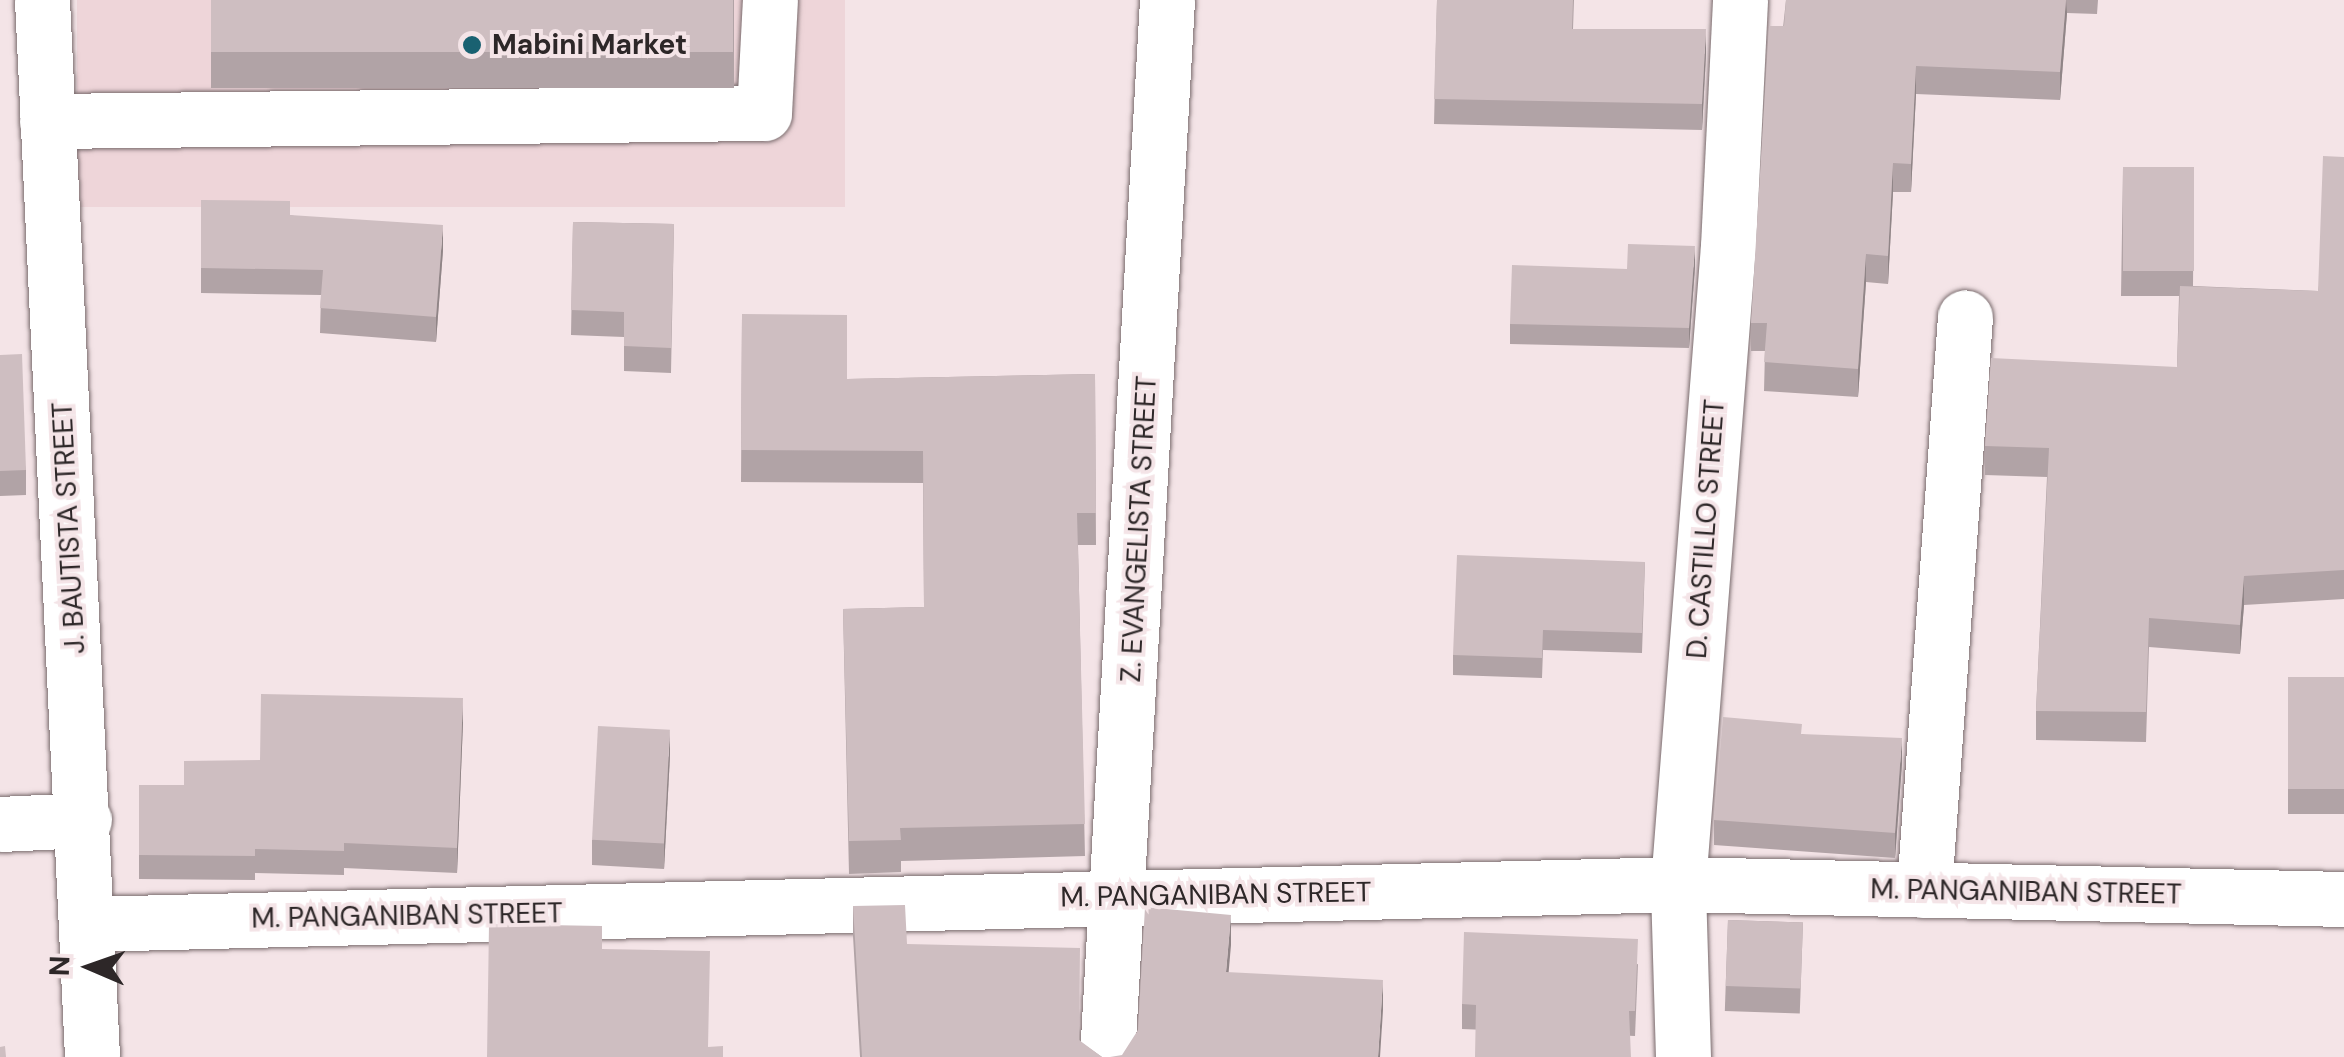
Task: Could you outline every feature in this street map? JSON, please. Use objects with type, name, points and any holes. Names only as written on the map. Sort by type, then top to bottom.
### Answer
[{"type":"street","name":"J. BAUTISTA STREET","points":[[42,0],[89,924],[92,1057]]},
{"type":"street","points":[[48,121],[764,113],[770,0]]},
{"type":"street","name":"Z. EVANGELISTA STREET","points":[[1107,1057],[1167,0]]},
{"type":"street","name":"D. CASTILLO STREET","points":[[1684,1057],[1678,884],[1728,246],[1740,0]]},
{"type":"street","points":[[1924,890],[1964,317]]},
{"type":"street","points":[[0,824],[84,820]]},
{"type":"street","name":"M. PANGANIBAN STREET","points":[[89,924],[1678,884],[2344,900]]},
{"type":"shaded area","name":"Mabini Market","points":[[77,0],[845,0],[845,207],[77,207]]},
{"type":"building","points":[[211,0],[733,0],[733,52],[211,52]]},
{"type":"building","points":[[1437,0],[1573,0],[1572,29],[1706,29],[1702,104],[1434,99]]},
{"type":"building","points":[[1786,0],[2066,0],[2060,72],[1916,66],[1911,164],[1893,163],[1888,256],[1866,254],[1858,369],[1764,362],[1767,323],[1751,323],[1769,26],[1784,26]]},
{"type":"building","points":[[2323,156],[2344,157],[2344,570],[2244,576],[2240,625],[2149,618],[2146,712],[2036,711],[2049,448],[1985,446],[1991,358],[2177,367],[2180,286],[2318,291]]},
{"type":"building","points":[[2123,167],[2194,167],[2194,271],[2123,271]]},
{"type":"building","points":[[201,200],[290,201],[290,215],[443,225],[436,317],[320,308],[323,270],[201,268]]},
{"type":"building","points":[[573,222],[674,224],[671,348],[624,346],[624,312],[571,310]]},
{"type":"building","points":[[1628,244],[1695,246],[1689,328],[1510,324],[1512,265],[1627,269]]},
{"type":"building","points":[[742,314],[847,315],[847,379],[1095,374],[1096,513],[1077,513],[1085,824],[900,828],[901,840],[849,841],[843,609],[924,607],[923,451],[741,450]]},
{"type":"building","points":[[22,354],[26,470],[0,471],[0,355]]},
{"type":"building","points":[[1457,555],[1645,562],[1642,633],[1543,630],[1542,658],[1453,655]]},
{"type":"building","points":[[2288,677],[2344,677],[2344,789],[2288,789]]},
{"type":"building","points":[[261,694],[463,698],[457,848],[344,843],[344,851],[255,849],[255,856],[139,855],[139,785],[184,785],[184,761],[260,760]]},
{"type":"building","points":[[1723,717],[1802,724],[1801,734],[1902,738],[1895,833],[1714,820]]},
{"type":"building","points":[[598,726],[670,730],[664,844],[592,840]]},
{"type":"building","points":[[905,905],[907,944],[1080,948],[1079,1040],[1102,1057],[862,1057],[853,906]]},
{"type":"building","points":[[1145,907],[1231,915],[1226,972],[1383,980],[1378,1057],[1110,1057],[1122,1055],[1138,1030]]},
{"type":"building","points":[[1728,920],[1803,923],[1801,989],[1726,986]]},
{"type":"building","points":[[489,924],[602,926],[602,949],[710,951],[708,1047],[723,1046],[723,1057],[487,1057]]},
{"type":"building","points":[[1464,932],[1638,939],[1635,1011],[1629,1011],[1631,1057],[1475,1057],[1476,1005],[1462,1004]]},
{"type":"place","name":"Mabini Market","points":[[472,45]]}]
